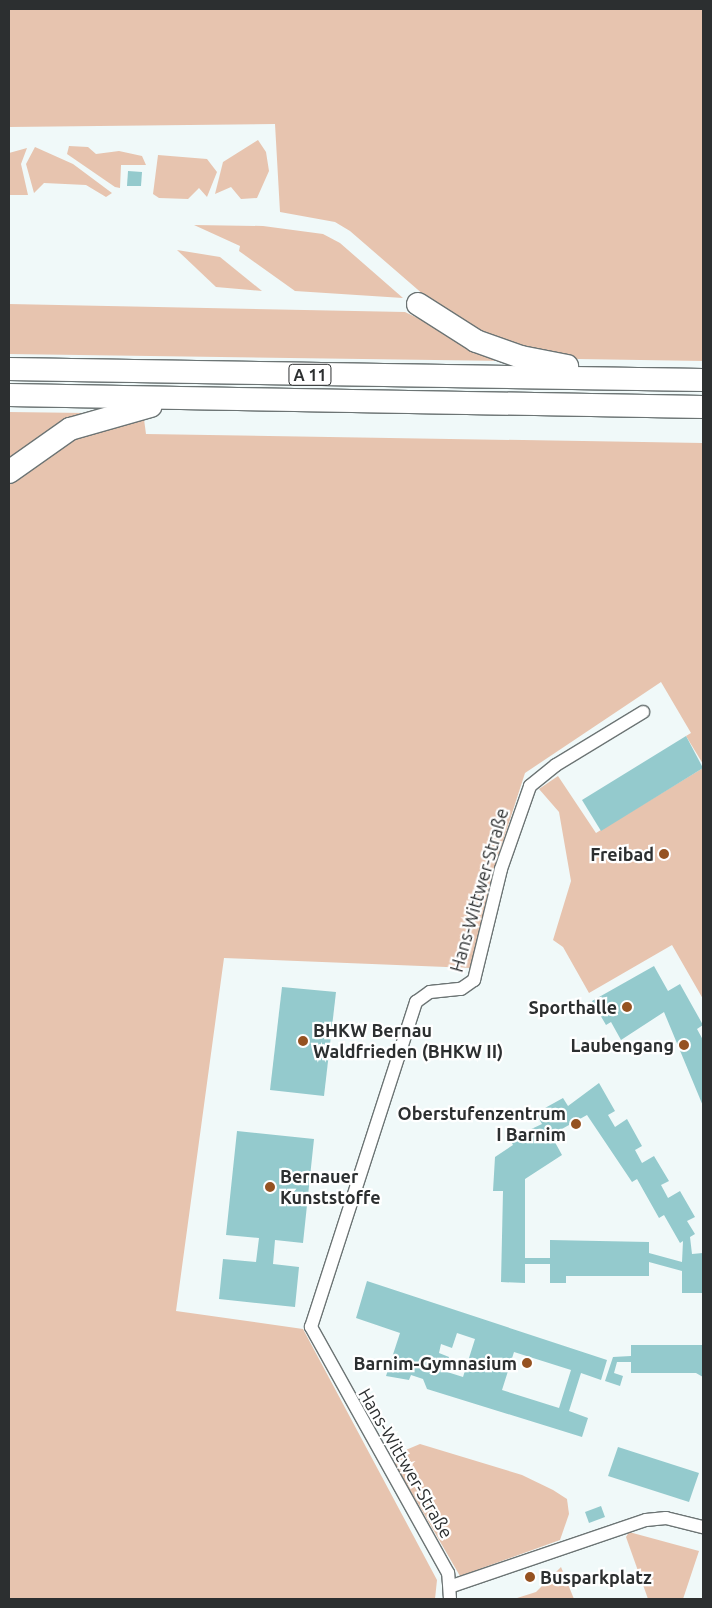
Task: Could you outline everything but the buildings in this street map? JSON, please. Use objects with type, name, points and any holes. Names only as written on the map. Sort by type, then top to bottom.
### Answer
[{"type":"highway","points":[[418,304],[498,350],[543,363],[592,368],[610,378]]},
{"type":"highway","name":"A 11","points":[[9,369],[703,380]]},
{"type":"highway","name":"A 11","points":[[9,395],[703,407]]},
{"type":"highway","points":[[9,472],[70,429],[186,398]]},
{"type":"street","name":"Hans-Wittwer-Straße","points":[[452,1586],[310,1328],[416,1002],[430,992],[461,989],[474,980],[501,869],[530,786],[556,764],[643,712]]},
{"type":"street","points":[[450,1599],[452,1586],[646,1520],[666,1518],[703,1527]]},
{"type":"shaded area","points":[[9,9],[703,9],[703,361],[578,359],[527,353],[488,337],[432,302],[350,231],[335,222],[280,212],[275,124],[9,127]]},
{"type":"shaded area","points":[[258,140],[266,152],[269,171],[257,198],[241,199],[231,187],[215,194],[223,162]]},
{"type":"shaded area","points":[[69,146],[88,147],[96,154],[119,151],[142,156],[146,165],[121,165],[120,188],[115,187],[67,154]]},
{"type":"shaded area","points":[[35,147],[73,164],[112,193],[106,197],[86,185],[44,183],[34,193],[26,164]]},
{"type":"shaded area","points":[[27,148],[21,164],[28,195],[9,195],[9,153]]},
{"type":"shaded area","points":[[158,155],[207,159],[217,172],[207,197],[199,188],[188,199],[159,198],[153,194]]},
{"type":"shaded area","points":[[194,225],[263,226],[323,234],[340,243],[403,298],[295,291],[239,251],[240,246]]},
{"type":"shaded area","points":[[177,250],[220,257],[262,291],[216,287]]},
{"type":"shaded area","points":[[9,304],[405,312],[507,361],[9,354]]},
{"type":"shaded area","points":[[9,412],[87,413],[9,463]]},
{"type":"shaded area","points":[[144,419],[146,434],[703,443],[703,764],[686,736],[691,733],[661,682],[525,773],[497,860],[471,968],[224,958],[176,1311],[303,1329],[437,1580],[435,1599],[9,1599],[9,483],[60,441]]},
{"type":"shaded area","points":[[703,768],[703,999],[672,945],[589,993],[563,947],[553,940],[571,881],[559,812],[539,789],[558,776],[596,833]]},
{"type":"shaded area","points":[[420,1444],[522,1475],[567,1499],[569,1514],[560,1540],[460,1576],[395,1464],[401,1452]]},
{"type":"shaded area","points":[[629,1532],[699,1551],[683,1599],[648,1599],[626,1537]]},
{"type":"shaded area","points":[[561,1567],[574,1599],[514,1599],[536,1592]]},
{"type":"place","name":"Freibad","points":[[664,854]]},
{"type":"place","name":"Sporthalle","points":[[627,1007]]},
{"type":"place","name":"BHKW Bernau Waldfrieden (BHKW II)","points":[[303,1041]]},
{"type":"place","name":"Laubengang","points":[[684,1045]]},
{"type":"place","name":"Oberstufenzentrum I Barnim","points":[[576,1124]]},
{"type":"place","name":"Bernauer Kunststoffe","points":[[270,1187]]},
{"type":"place","name":"Barnim-Gymnasium","points":[[527,1363]]},
{"type":"place","name":"Busparkplatz","points":[[530,1577]]}]
